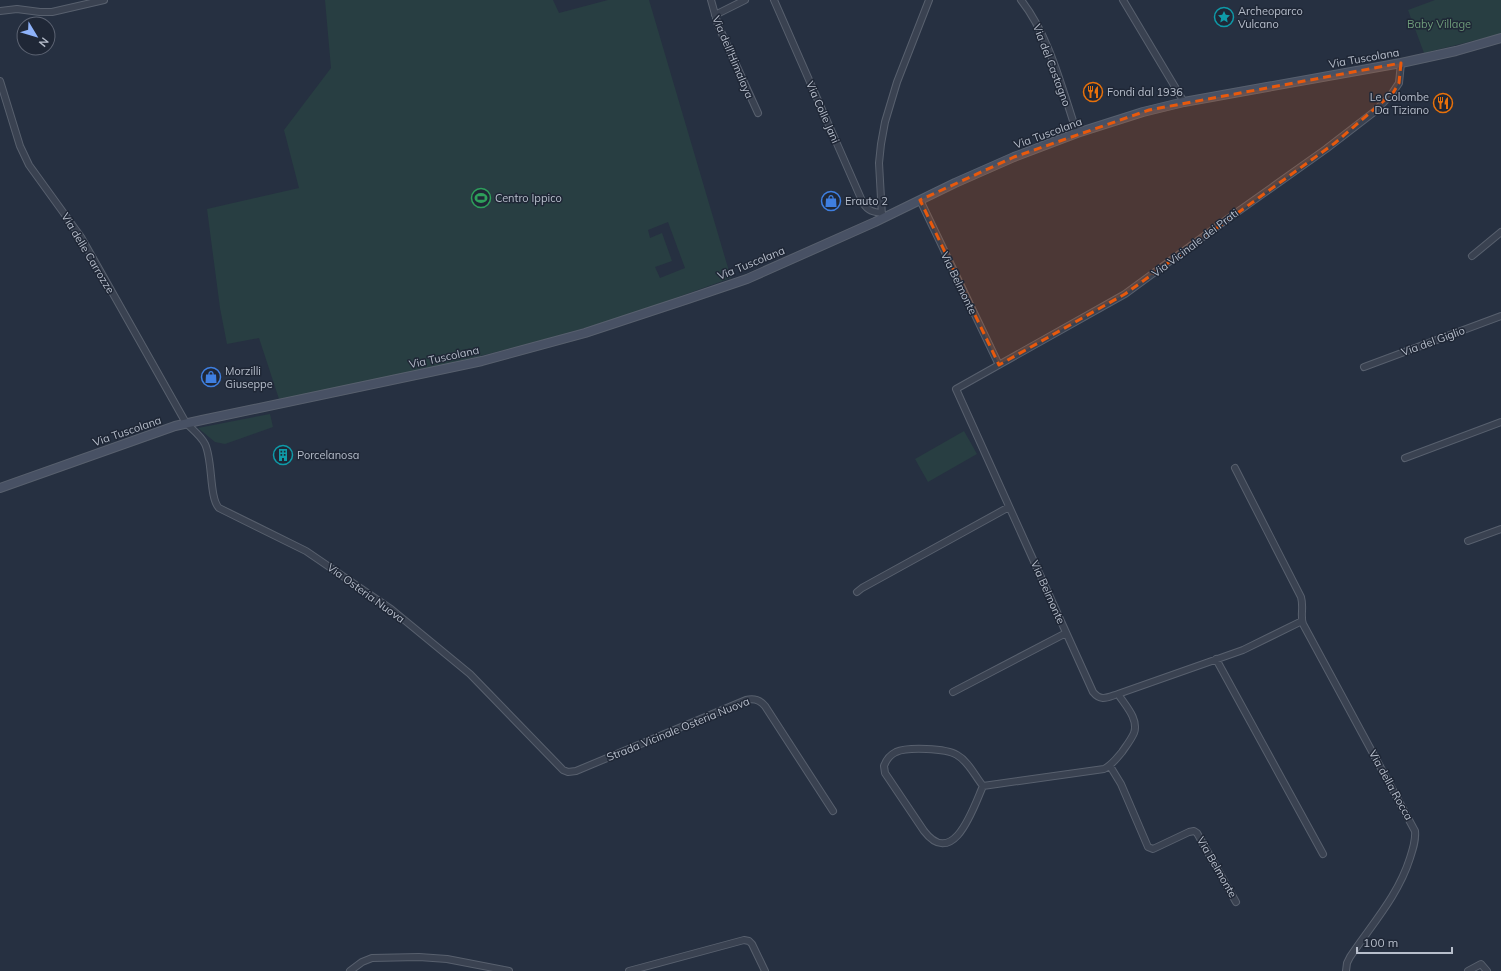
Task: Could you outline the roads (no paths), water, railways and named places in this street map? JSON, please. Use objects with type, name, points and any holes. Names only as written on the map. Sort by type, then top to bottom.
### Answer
[{"type":"main road","name":"Via Tuscolana","points":[[0,488],[126,442],[186,423],[482,361],[585,333],[747,279],[1000,163],[1077,133],[1149,110],[1184,102],[1401,63],[1460,50],[1501,38]]},
{"type":"street","points":[[0,10],[17,9],[37,12],[52,12],[104,0]]},
{"type":"street","name":"Via dell'Himalaya","points":[[711,0],[715,15],[758,113]]},
{"type":"street","points":[[715,15],[745,0]]},
{"type":"street","name":"Via Colle Jani","points":[[774,0],[863,203],[866,208],[882,216]]},
{"type":"street","points":[[882,216],[879,158],[885,122],[897,82],[929,0]]},
{"type":"street","name":"Via del Castagno","points":[[1021,0],[1037,23],[1044,38],[1077,133]]},
{"type":"street","points":[[1122,0],[1184,102]]},
{"type":"street","name":"Via Vicinale dei Prati","points":[[956,389],[1125,294],[1335,143],[1374,112],[1393,93],[1399,83],[1401,63]]},
{"type":"street","name":"Via delle Carrozze","points":[[0,81],[20,146],[29,165],[81,237],[186,423]]},
{"type":"street","name":"Via Belmonte","points":[[920,200],[999,365]]},
{"type":"street","points":[[1472,256],[1501,232]]},
{"type":"street","name":"Via del Giglio","points":[[1364,367],[1501,316]]},
{"type":"street","name":"Via Belmonte","points":[[956,389],[1095,694],[1099,698],[1118,694]]},
{"type":"street","points":[[1405,458],[1501,422]]},
{"type":"street","name":"Via Osteria Nuova","points":[[186,423],[206,445],[210,457],[214,499],[219,508],[306,550],[391,609],[470,674],[563,770]]},
{"type":"street","name":"Via della Rocca","points":[[1235,468],[1301,597],[1303,605],[1302,621],[1415,831],[1413,848],[1401,881],[1377,920],[1350,956],[1347,962],[1346,971]]},
{"type":"street","points":[[857,592],[1009,507]]},
{"type":"street","points":[[1468,541],[1501,528]]},
{"type":"street","points":[[983,786],[1110,766],[1133,735],[1135,727],[1133,718],[1118,694],[1246,648],[1302,621]]},
{"type":"street","points":[[953,692],[1066,632]]},
{"type":"street","points":[[1216,659],[1323,854]]},
{"type":"street","name":"Strada Vicinale Osteria Nuova","points":[[563,770],[568,772],[576,771],[746,700],[753,699],[760,701],[766,707],[834,811]]},
{"type":"street","points":[[927,749],[946,751],[954,753],[963,760],[983,786],[968,822],[960,834],[950,841],[941,843],[932,839],[926,834],[885,773],[884,766],[890,756],[900,751],[927,749]]},
{"type":"street","name":"Via Belmonte","points":[[1110,766],[1121,784],[1148,847],[1153,849],[1194,831],[1197,833],[1236,902]]},
{"type":"street","points":[[629,971],[667,962],[740,941],[747,941],[753,945],[765,971]]},
{"type":"street","points":[[350,971],[362,962],[372,958],[419,957],[453,960],[509,971]]},
{"type":"street","points":[[1468,971],[1481,964],[1487,971]]},
{"type":"place","name":"Archeoparco Vulcano","points":[[1224,17]]},
{"type":"place","name":"Fondi dal 1936","points":[[1093,92]]},
{"type":"place","name":"Le Colombe Da Tiziano","points":[[1443,103]]},
{"type":"place","name":"Centro Ippico","points":[[481,198]]},
{"type":"place","name":"Erauto 2","points":[[831,201]]},
{"type":"place","name":"Morzilli Giuseppe","points":[[211,377]]},
{"type":"place","name":"Porcelanosa","points":[[283,455]]},
{"type":"park label","name":"Baby Village","points":[[1439,24]]}]
